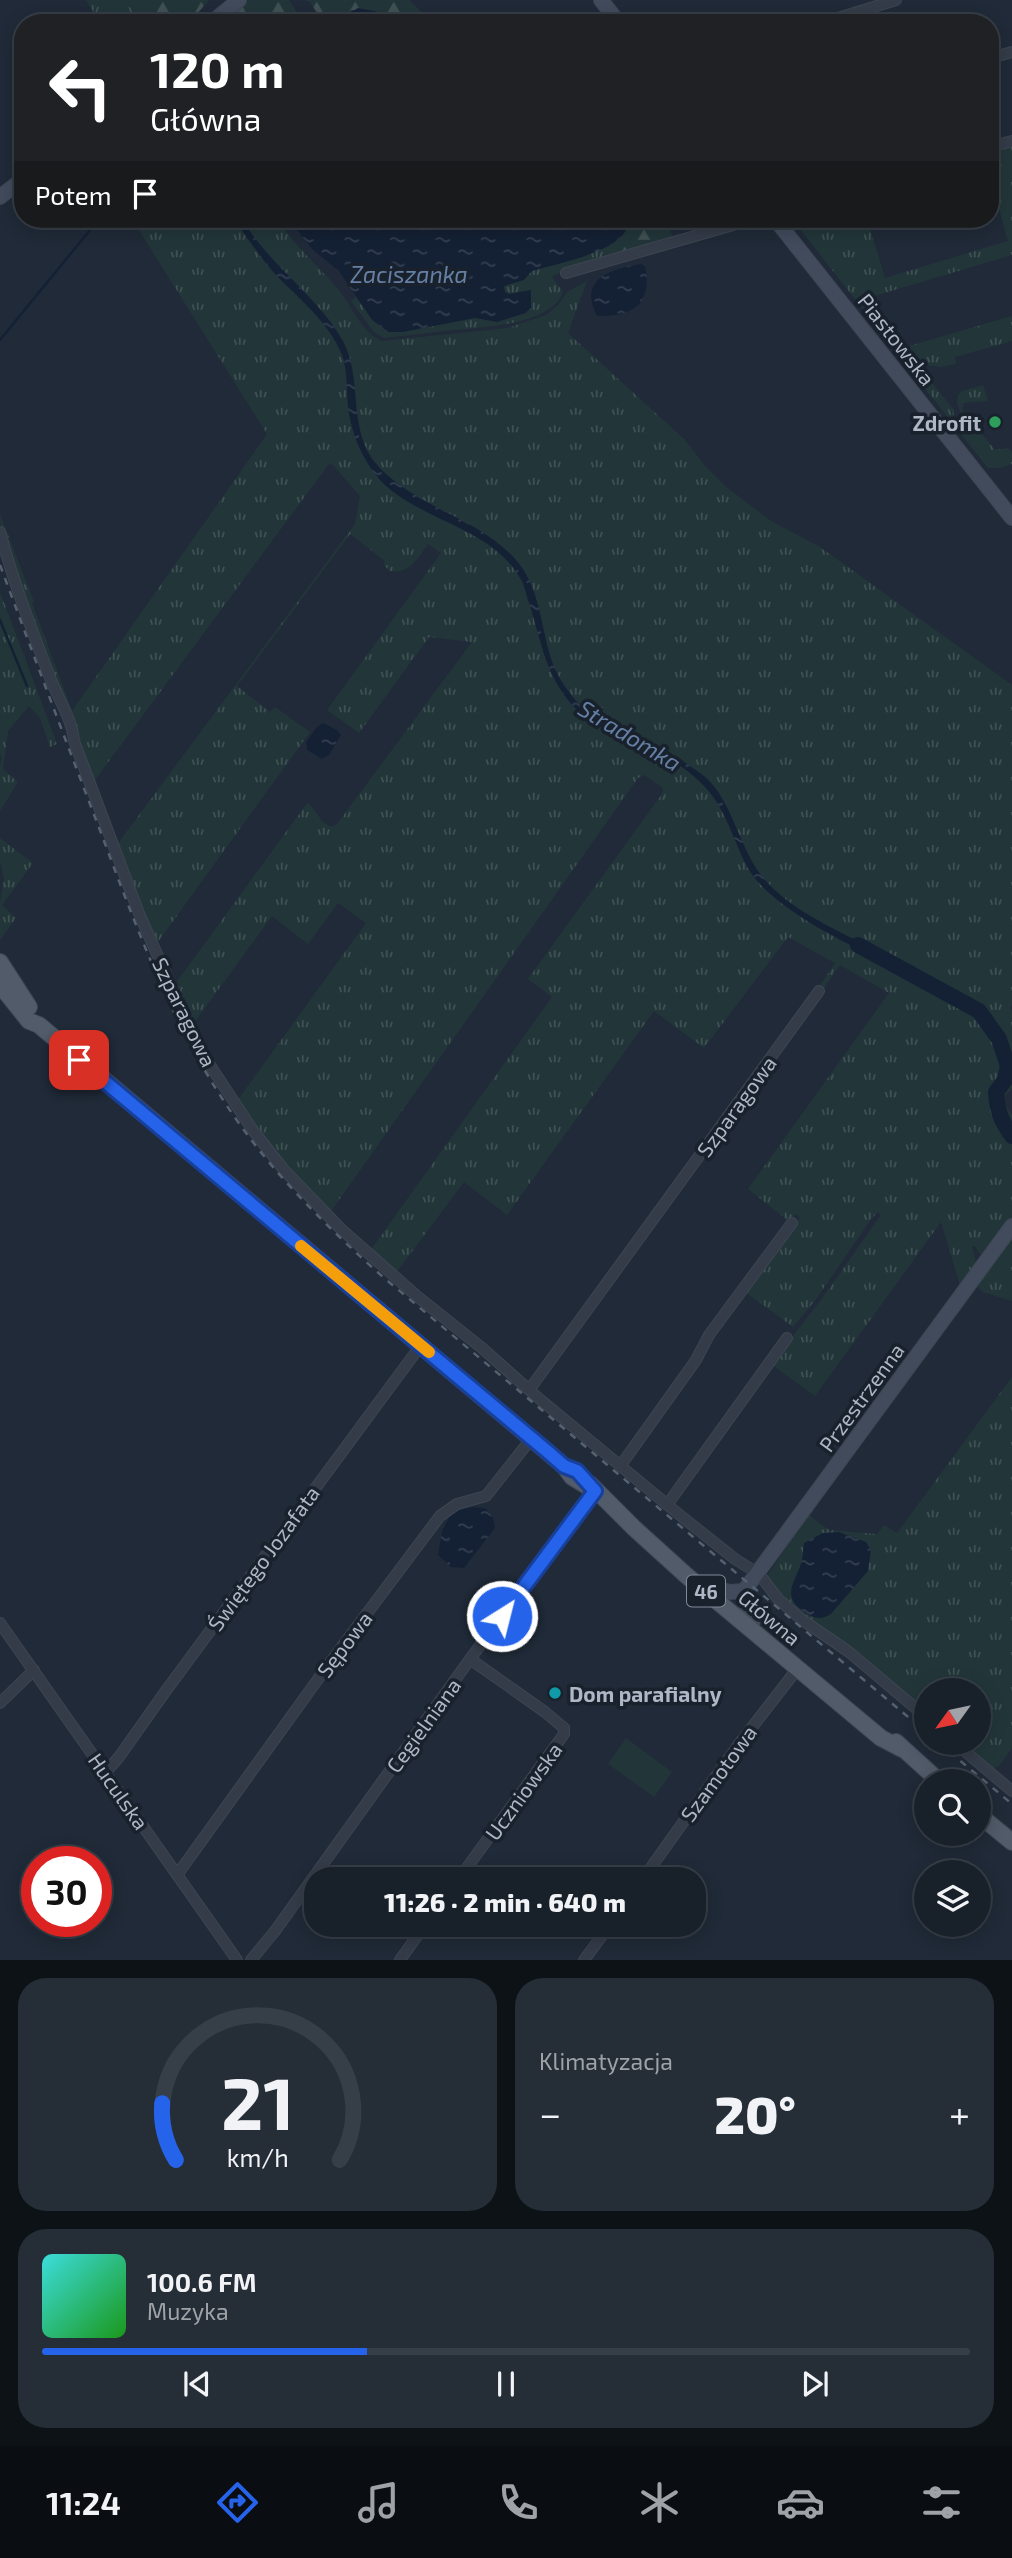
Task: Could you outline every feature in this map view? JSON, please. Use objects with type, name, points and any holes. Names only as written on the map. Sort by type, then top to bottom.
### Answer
[{"type":"main road","name":"Główna","points":[[0,962],[35,1014],[39,1026]]},
{"type":"main road","name":"Główna","points":[[0,985],[29,1021],[39,1026],[421,1345],[564,1466],[572,1478],[595,1491],[668,1559],[881,1738],[902,1749]]},
{"type":"main road","name":"Główna","points":[[617,1510],[652,1534],[875,1719],[902,1749],[925,1769]]},
{"type":"main road","points":[[991,1825],[1012,1842]]},
{"type":"street","points":[[222,14],[239,0]]},
{"type":"street","points":[[601,0],[612,14]]},
{"type":"street","points":[[851,14],[896,0]]},
{"type":"street","points":[[0,197],[14,186]]},
{"type":"street","points":[[566,273],[723,228]]},
{"type":"street","name":"Piastowska","points":[[782,228],[1012,518]]},
{"type":"street","name":"Szparagowa","points":[[0,532],[17,590],[59,702],[73,726],[74,741],[135,905],[175,998],[205,1057],[267,1150],[327,1216],[418,1297],[667,1505],[735,1559],[759,1574],[778,1599],[801,1619],[849,1652],[914,1707]]},
{"type":"street","name":"Szparagowa","points":[[529,1390],[819,991]]},
{"type":"street","points":[[621,1465],[696,1360],[709,1335],[792,1223]]},
{"type":"street","name":"Przestrzenna","points":[[744,1591],[1012,1226]]},
{"type":"street","points":[[667,1505],[787,1338]]},
{"type":"street","name":"Świętego Jozafata","points":[[106,1772],[421,1345]]},
{"type":"street","name":"Sępowa","points":[[177,1875],[440,1516],[457,1504],[486,1496],[531,1439]]},
{"type":"street","name":"Cegielniana","points":[[251,1959],[275,1931],[595,1491]]},
{"type":"street","points":[[716,1588],[744,1591],[746,1605],[754,1619]]},
{"type":"street","name":"Huculska","points":[[0,1623],[237,1959]]},
{"type":"street","name":"Uczniowska","points":[[467,1867],[564,1734],[564,1728],[545,1712],[470,1660]]},
{"type":"street","name":"Szamotowa","points":[[651,1867],[739,1744],[798,1668]]},
{"type":"street","points":[[0,1703],[34,1670]]},
{"type":"street","points":[[969,1755],[1012,1791]]},
{"type":"street","points":[[400,1959],[416,1937]]},
{"type":"street","points":[[584,1959],[601,1937]]},
{"type":"green space","points":[[86,0],[126,0],[135,14],[95,14]]},
{"type":"green space","points":[[126,0],[209,0],[197,14],[135,14]]},
{"type":"green space","points":[[248,0],[289,0],[298,14],[232,14]]},
{"type":"green space","points":[[302,0],[409,0],[424,14],[381,14],[352,10],[346,14],[318,14],[309,1]]},
{"type":"green space","points":[[1012,144],[1012,255],[861,300],[899,349],[1012,316],[1012,341],[955,357],[956,364],[940,367],[919,364],[910,369],[799,228],[870,228],[885,278],[1008,241],[999,209],[999,148]]},
{"type":"green space","points":[[138,228],[284,228],[337,288],[368,332],[382,341],[508,328],[546,315],[558,305],[567,292],[587,281],[568,333],[684,439],[726,487],[771,521],[820,547],[1012,685],[1012,1089],[1001,1099],[1012,1115],[1012,1218],[986,1254],[980,1254],[975,1246],[972,1246],[976,1263],[961,1288],[941,1222],[815,1396],[771,1364],[821,1300],[881,1215],[878,1212],[871,1219],[817,1298],[793,1327],[744,1291],[800,1218],[795,1214],[790,1222],[748,1189],[889,993],[840,965],[823,989],[819,987],[835,963],[788,937],[704,1048],[654,1011],[507,1215],[464,1182],[396,1273],[370,1251],[552,997],[528,979],[662,794],[663,788],[644,775],[638,778],[329,1214],[269,1148],[237,1101],[366,923],[338,903],[308,944],[272,916],[191,1027],[173,987],[308,802],[323,822],[331,827],[337,824],[472,642],[429,637],[359,733],[327,710],[441,553],[428,544],[408,568],[390,571],[384,565],[385,561],[350,534],[237,686],[270,712],[275,707],[310,732],[155,946],[116,846],[355,524],[360,496],[333,465],[329,464],[92,784],[1,528],[0,514],[72,711],[267,434]]},
{"type":"green space","points":[[627,228],[669,228],[674,240],[608,257],[605,248]]},
{"type":"green space","points":[[605,248],[608,257],[564,270],[552,277],[563,292],[556,304],[528,319],[511,323],[384,338],[374,332],[351,301],[356,297],[364,308],[406,314],[503,320],[508,318],[522,291],[509,294],[505,292],[504,286],[514,283],[531,271]]},
{"type":"green space","points":[[913,373],[924,373],[953,409],[954,415],[950,420]]},
{"type":"green space","points":[[983,385],[988,401],[964,403],[962,410],[995,450],[1008,448],[1012,452],[1012,464],[1001,468],[988,468],[953,424],[962,415],[957,403],[958,395],[962,391]]},
{"type":"green space","points":[[0,592],[57,744],[50,747],[40,718],[29,706],[8,731],[3,769],[18,782],[0,811],[2,758]]},
{"type":"green space","points":[[0,838],[33,863],[2,905],[16,918],[0,940],[0,902],[4,879],[0,861]]},
{"type":"green space","points":[[1012,1234],[1012,1301],[983,1292],[977,1286]]},
{"type":"green space","points":[[1012,1377],[1012,1748],[999,1766],[994,1768],[977,1755],[991,1755],[991,1678],[914,1678],[914,1703],[787,1605],[767,1576],[808,1515],[829,1530],[877,1534],[884,1525],[897,1533]]},
{"type":"green space","points":[[626,1738],[672,1772],[654,1797],[608,1764]]},
{"type":"water","points":[[358,8],[381,14],[348,14]]},
{"type":"water","points":[[240,228],[248,228],[320,309],[343,341],[353,372],[362,437],[378,466],[411,493],[485,534],[517,561],[535,594],[554,666],[573,697],[600,719],[661,747],[704,776],[722,797],[754,865],[773,888],[815,919],[877,951],[874,957],[788,909],[759,883],[743,859],[717,802],[689,773],[656,751],[600,726],[575,708],[557,684],[541,645],[523,584],[507,561],[491,546],[395,493],[373,471],[358,445],[352,426],[345,368],[336,343],[313,312],[269,268]]},
{"type":"water","name":"Zaciszanka","points":[[295,228],[627,228],[617,240],[605,248],[574,260],[532,271],[524,280],[504,286],[505,292],[509,294],[531,290],[531,308],[526,313],[497,322],[475,318],[403,332],[389,332],[372,320],[339,271],[314,251]]},
{"type":"water","points":[[641,264],[645,266],[647,279],[643,299],[638,306],[621,314],[597,316],[591,293],[594,284],[609,273]]},
{"type":"water","points":[[323,723],[341,735],[329,755],[322,759],[307,750],[306,742]]},
{"type":"water","points":[[472,1507],[485,1508],[493,1518],[495,1528],[464,1568],[451,1567],[438,1555],[442,1531],[452,1512]]},
{"type":"water","points":[[839,1532],[866,1542],[871,1550],[868,1571],[831,1614],[816,1618],[798,1607],[791,1594],[802,1560],[804,1543],[823,1533]]},
{"type":"waterway","points":[[0,340],[92,228]]},
{"type":"waterway","points":[[0,620],[27,686]]},
{"type":"waterway","name":"Stradomka","points":[[858,945],[979,1011],[999,1039],[1008,1066],[1005,1080],[996,1092],[1000,1115],[1012,1136]]},
{"type":"railway","points":[[0,565],[159,980],[214,1086],[252,1141],[305,1202],[383,1277],[914,1722]]},
{"type":"railway","points":[[953,1755],[1012,1804]]},
{"type":"slow traffic","points":[[301,1246],[429,1352]]},
{"type":"place","name":"Zdrofit","points":[[995,422]]},
{"type":"place","name":"Dom parafialny","points":[[555,1693]]},
{"type":"route","points":[[79,1060],[564,1466],[575,1468],[595,1491],[502,1616]]}]
